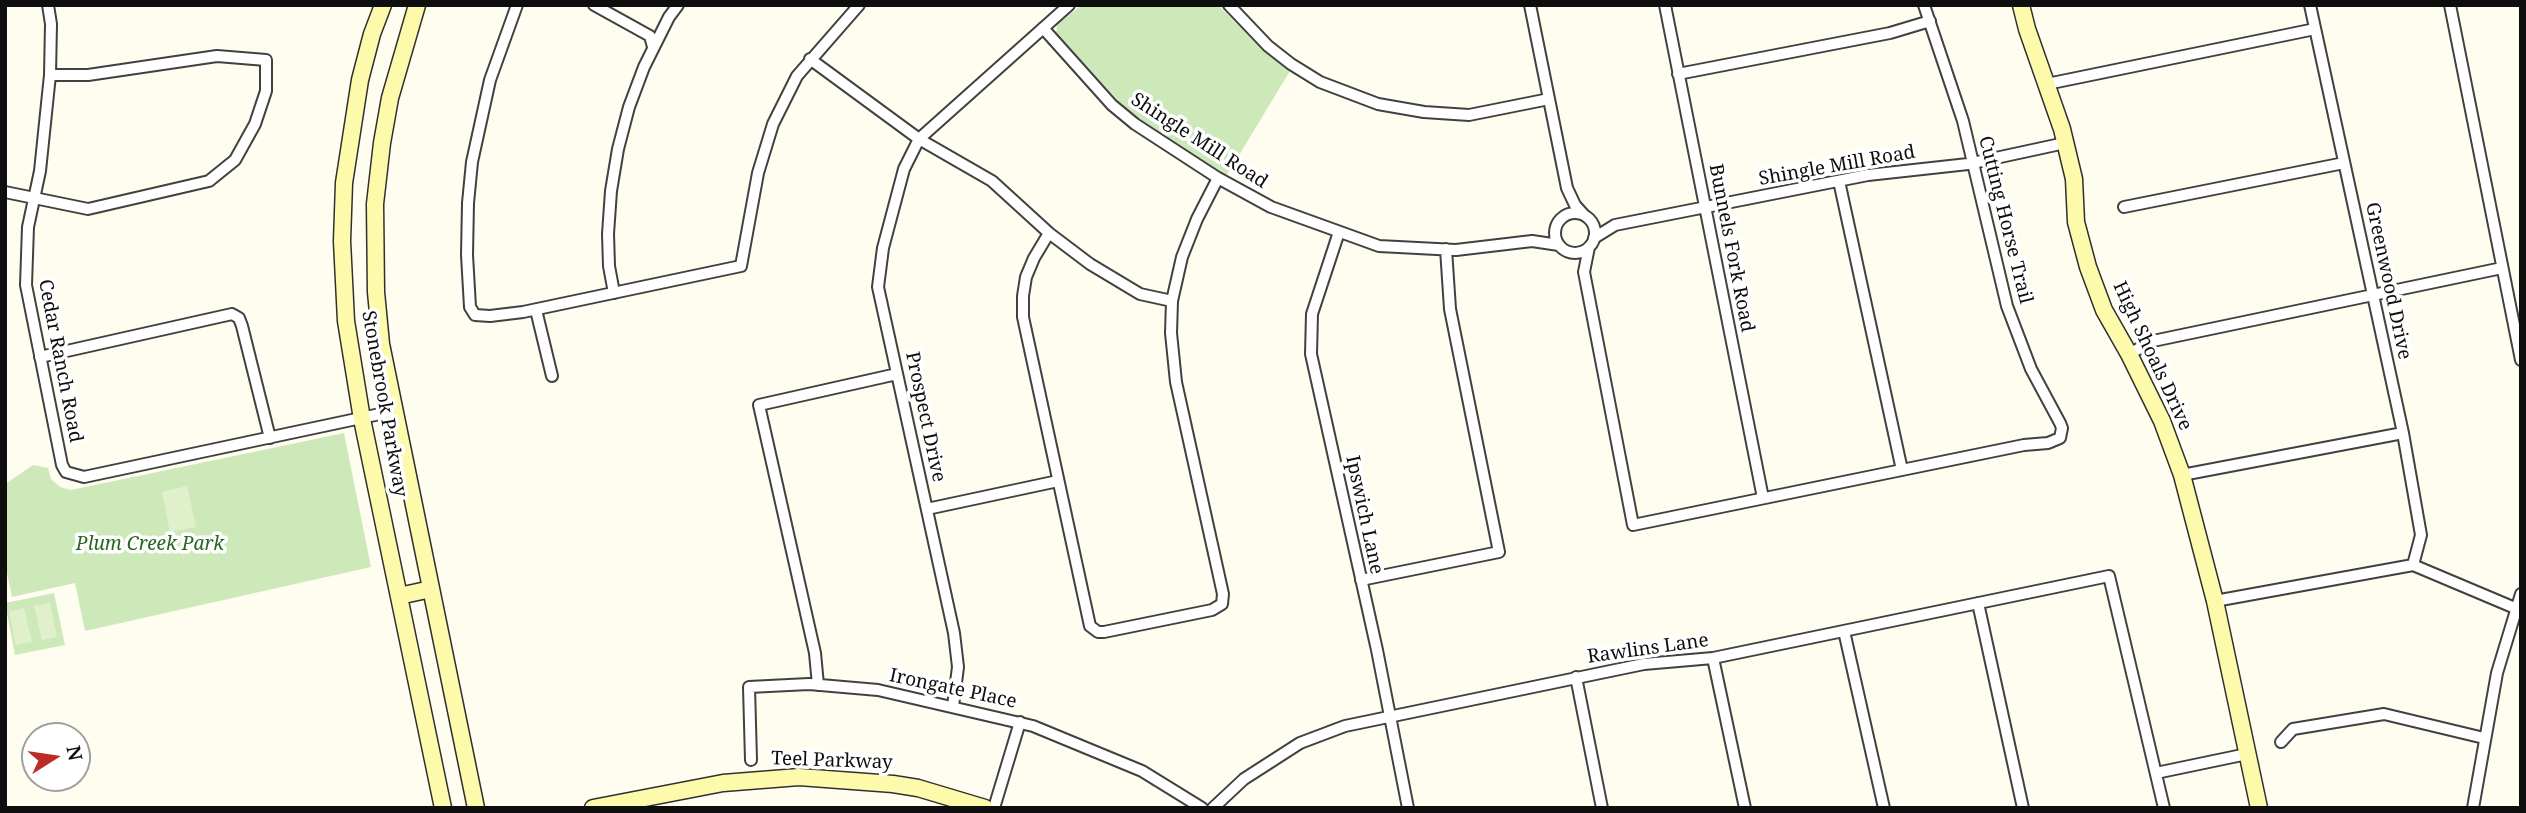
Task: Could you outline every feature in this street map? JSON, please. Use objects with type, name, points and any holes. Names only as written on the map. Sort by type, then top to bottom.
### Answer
[{"type":"main road","name":"Stonebrook Parkway","points":[[383,5],[360,80],[344,183],[342,241],[346,321],[362,419],[443,808]]},
{"type":"main road","name":"Stonebrook Parkway","points":[[417,5],[390,98],[382,143],[376,204],[376,292],[381,344],[476,808]]},
{"type":"main road","name":"High Shoals Drive","points":[[2021,5],[2065,143],[2074,179],[2076,222],[2088,267],[2104,310],[2162,421],[2182,475],[2215,601],[2259,808]]},
{"type":"main road","points":[[399,596],[431,589]]},
{"type":"main road","name":"Teel Parkway","points":[[593,808],[723,783],[799,777],[918,788],[985,808]]},
{"type":"street","name":"Cedar Ranch Road","points":[[48,5],[51,24],[46,128],[28,227],[26,285],[62,465],[66,472],[84,477],[271,438]]},
{"type":"street","points":[[517,5],[490,80],[472,162],[467,266],[470,307],[475,315],[490,316],[536,310],[741,266],[758,173],[773,124],[797,76],[859,5]]},
{"type":"street","points":[[594,5],[650,36],[653,47]]},
{"type":"street","points":[[614,293],[609,266],[608,234],[614,170],[629,107],[653,47],[678,5]]},
{"type":"street","points":[[919,139],[1069,5]]},
{"type":"street","points":[[1230,5],[1268,46],[1292,64],[1320,82],[1378,104],[1424,112],[1469,115],[1549,99]]},
{"type":"street","points":[[1530,5],[1567,188],[1575,205],[1587,218],[1592,243],[1584,272]]},
{"type":"street","name":"Bunnels Fork Road","points":[[1665,5],[1763,498]]},
{"type":"street","name":"Cutting Horse Trail","points":[[1902,470],[2024,445],[2048,443],[2060,438],[2062,428],[2031,369],[2007,306],[1959,108],[1924,5]]},
{"type":"street","name":"Greenwood Drive","points":[[2310,5],[2403,433],[2421,535],[2413,565]]},
{"type":"street","points":[[2450,5],[2521,360]]},
{"type":"street","points":[[1678,74],[1890,33],[1930,21]]},
{"type":"street","name":"Shingle Mill Road","points":[[1043,28],[1112,104],[1135,124],[1218,178],[1271,207],[1379,246],[1446,249],[1494,247],[1532,241],[1562,248]]},
{"type":"street","points":[[2047,83],[2315,29]]},
{"type":"street","points":[[5,192],[88,209],[209,181],[235,160],[255,124],[266,91],[266,60],[217,56],[88,75],[50,75]]},
{"type":"street","points":[[810,60],[919,139],[992,181],[1049,233],[1090,264],[1129,288],[1149,297],[1172,302]]},
{"type":"street","name":"Prospect Drive","points":[[919,139],[904,169],[883,248],[878,287],[954,633],[958,667],[953,706]]},
{"type":"street","name":"Shingle Mill Road","points":[[1587,218],[1615,225],[1899,170],[1973,163],[2065,143]]},
{"type":"street","points":[[2124,207],[2344,163]]},
{"type":"street","points":[[1049,233],[1026,277],[1023,317],[1089,622],[1095,631],[1104,632],[1212,610],[1220,606],[1223,594],[1173,365],[1171,333],[1172,302],[1185,249],[1218,178]]},
{"type":"street","points":[[1567,188],[1565,207],[1555,232],[1562,248],[1574,257],[1584,272],[1633,525],[1902,470],[1839,181]]},
{"type":"street","points":[[1559,222],[1571,214],[1587,218]]},
{"type":"street","name":"Shingle Mill Road","points":[[1532,241],[1559,222]]},
{"type":"street","name":"Shingle Mill Road","points":[[1592,243],[1615,225]]},
{"type":"street","name":"Ipswich Lane","points":[[1339,232],[1313,308],[1310,342],[1408,808]]},
{"type":"street","points":[[1562,248],[1577,253],[1592,243]]},
{"type":"street","points":[[1361,580],[1499,552],[1449,305],[1446,249]]},
{"type":"street","points":[[2129,354],[2153,341],[2502,268]]},
{"type":"street","points":[[536,310],[552,376]]},
{"type":"street","points":[[40,357],[232,314],[239,318],[242,326],[271,438],[394,411]]},
{"type":"street","points":[[818,685],[815,653],[759,405],[897,374]]},
{"type":"street","points":[[2182,475],[2403,433]]},
{"type":"street","points":[[927,509],[1058,481]]},
{"type":"street","points":[[2215,601],[2413,565],[2515,608]]},
{"type":"street","name":"Rawlins Lane","points":[[1213,808],[1244,779],[1300,743],[1345,726],[1661,661],[1713,658],[2109,576],[2156,773]]},
{"type":"street","points":[[2473,808],[2497,673],[2521,594]]},
{"type":"street","points":[[1978,603],[2024,808]]},
{"type":"street","points":[[1844,631],[1884,808]]},
{"type":"street","points":[[1713,658],[1745,808]]},
{"type":"street","points":[[1576,677],[1602,808]]},
{"type":"street","name":"Irongate Place","points":[[751,760],[749,687],[818,685],[878,690],[1020,722],[1081,744],[1142,771],[1202,808]]},
{"type":"street","points":[[2281,742],[2293,729],[2384,714],[2484,738]]},
{"type":"street","points":[[994,808],[1020,722]]},
{"type":"street","points":[[2164,808],[2156,773],[2248,754]]},
{"type":"green space","points":[[1082,5],[1218,5],[1262,49],[1290,71],[1227,175],[1198,161],[1126,109],[1056,33],[1057,24]]},
{"type":"green space","name":"Plum Creek Park","points":[[344,433],[371,567],[85,631],[75,583],[12,597],[5,563],[5,484],[33,465],[48,468],[51,479],[60,487],[71,490]]},
{"type":"green space","points":[[187,486],[196,527],[170,532],[162,492]]},
{"type":"green space","points":[[54,593],[65,645],[15,655],[5,603]]},
{"type":"green space","points":[[50,603],[57,637],[42,640],[34,606]]},
{"type":"green space","points":[[24,608],[32,642],[16,645],[9,612]]}]
